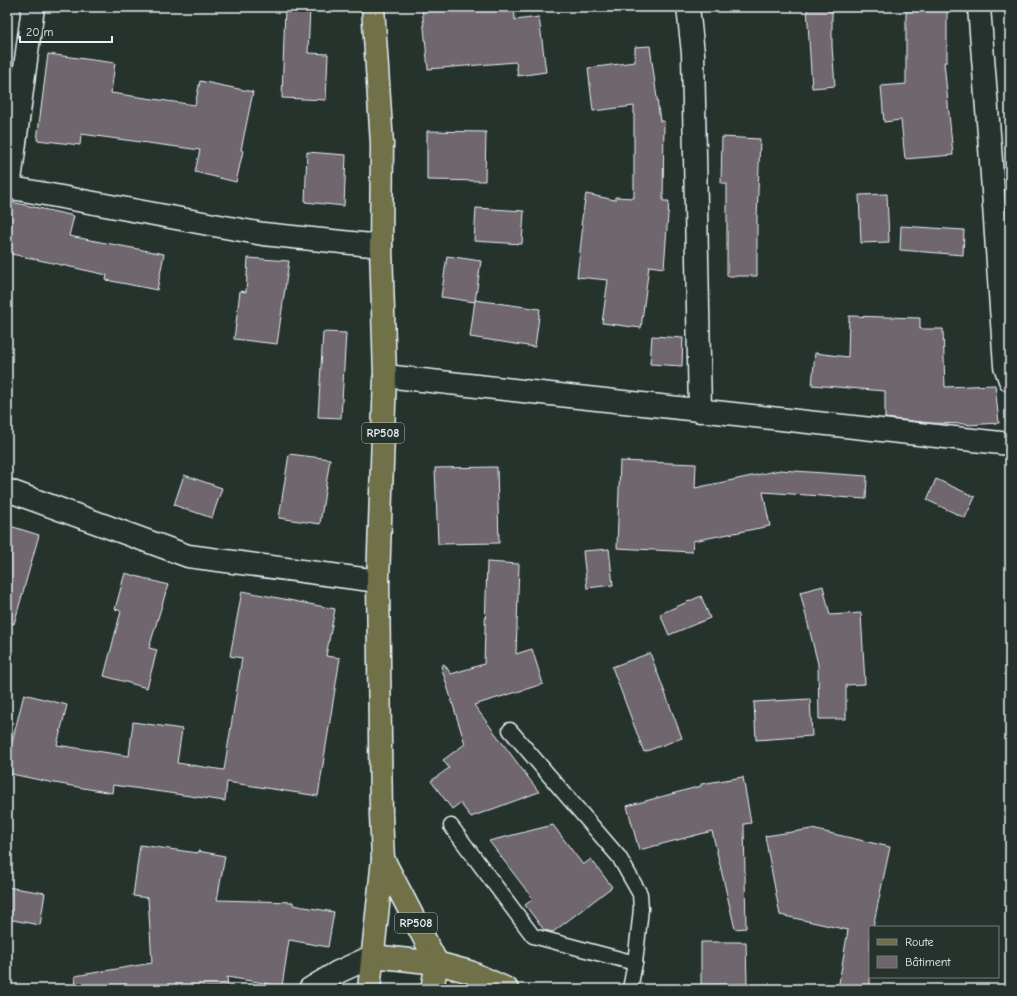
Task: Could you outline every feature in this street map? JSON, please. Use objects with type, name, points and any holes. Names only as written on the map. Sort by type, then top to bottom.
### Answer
[{"type":"main road","name":"RP508","points":[[369,989],[383,859],[378,582],[384,376],[381,246],[382,144],[373,7]]},
{"type":"main road","name":"RP508","points":[[383,859],[437,964]]},
{"type":"main road","points":[[373,956],[437,964],[470,972],[507,989]]},
{"type":"main road","points":[[432,989],[437,964]]},
{"type":"street","points":[[33,7],[8,187],[263,234],[381,246]]},
{"type":"street","points":[[688,7],[693,53],[700,411]]},
{"type":"street","points":[[979,7],[1005,366],[1010,380]]},
{"type":"street","points":[[384,376],[1010,444]]},
{"type":"street","points":[[7,490],[188,556],[378,582]]},
{"type":"street","points":[[310,989],[338,972],[373,956]]},
{"type":"lane","points":[[510,730],[619,857],[640,894],[641,909],[635,963],[630,989]]},
{"type":"lane","points":[[451,826],[533,936],[635,963]]},
{"type":"building","points":[[285,7],[310,7],[308,53],[328,54],[326,100],[282,98]]},
{"type":"building","points":[[422,7],[514,7],[515,20],[539,17],[546,72],[518,76],[516,62],[428,69]]},
{"type":"building","points":[[807,7],[832,7],[832,46],[835,86],[812,88]]},
{"type":"building","points":[[906,7],[947,7],[947,62],[944,62],[953,155],[905,159],[901,120],[884,122],[881,86],[906,84]]},
{"type":"building","points":[[650,46],[660,121],[664,121],[663,201],[669,201],[664,268],[649,266],[641,328],[602,323],[608,280],[577,277],[583,225],[581,225],[586,194],[615,200],[615,197],[634,198],[634,106],[593,111],[588,68],[635,62],[635,47]]},
{"type":"building","points":[[48,54],[115,63],[111,93],[195,105],[200,81],[253,92],[236,182],[195,172],[200,150],[81,134],[80,145],[37,140]]},
{"type":"building","points":[[427,131],[486,132],[485,181],[427,180]]},
{"type":"building","points":[[722,137],[760,139],[757,218],[757,276],[727,276],[727,184],[721,183]]},
{"type":"building","points":[[307,152],[346,155],[344,206],[305,202]]},
{"type":"building","points":[[887,194],[889,242],[861,243],[859,195]]},
{"type":"building","points":[[7,201],[74,216],[69,236],[164,254],[157,290],[106,280],[107,275],[7,253]]},
{"type":"building","points":[[476,208],[524,211],[522,244],[474,241]]},
{"type":"building","points":[[901,226],[964,230],[963,255],[900,250]]},
{"type":"building","points":[[447,256],[481,261],[475,302],[441,297]]},
{"type":"building","points":[[248,258],[289,261],[277,344],[234,339],[240,291],[246,292]]},
{"type":"building","points":[[475,300],[540,309],[535,347],[470,337]]},
{"type":"building","points":[[849,316],[920,318],[920,329],[943,329],[945,387],[995,385],[999,423],[968,425],[885,418],[885,391],[812,385],[815,353],[848,357]]},
{"type":"building","points":[[323,332],[346,333],[341,418],[318,417]]},
{"type":"building","points":[[652,336],[683,338],[682,366],[650,364]]},
{"type":"building","points":[[289,454],[330,459],[320,524],[279,518]]},
{"type":"building","points":[[620,461],[696,464],[695,488],[780,470],[867,476],[866,499],[763,492],[770,526],[693,541],[692,552],[617,548]]},
{"type":"building","points":[[497,467],[499,543],[438,544],[435,468]]},
{"type":"building","points":[[184,475],[222,488],[212,518],[174,505]]},
{"type":"building","points":[[936,479],[975,497],[965,518],[927,500]]},
{"type":"building","points":[[7,525],[39,535],[14,624],[7,623]]},
{"type":"building","points":[[609,549],[613,585],[587,588],[583,551]]},
{"type":"building","points":[[487,562],[519,564],[516,654],[532,649],[543,684],[474,705],[539,792],[471,817],[460,803],[452,809],[431,781],[449,768],[443,760],[465,744],[441,666],[444,664],[451,674],[484,664]]},
{"type":"building","points":[[125,573],[168,585],[149,648],[157,650],[147,688],[104,676],[121,611],[115,609]]},
{"type":"building","points":[[823,586],[830,615],[861,613],[865,684],[846,685],[846,719],[819,719],[818,664],[800,592]]},
{"type":"building","points":[[242,591],[335,609],[326,656],[340,658],[318,796],[227,782],[225,801],[113,785],[112,793],[7,773],[7,741],[12,742],[24,694],[67,705],[57,745],[129,756],[133,722],[182,729],[177,763],[224,770],[242,658],[230,656]]},
{"type":"building","points":[[701,596],[710,618],[669,635],[660,614]]},
{"type":"building","points":[[650,653],[682,738],[644,752],[612,667]]},
{"type":"building","points":[[810,699],[812,736],[756,740],[754,702]]},
{"type":"building","points":[[743,777],[751,823],[744,824],[746,928],[735,929],[712,831],[639,850],[627,806],[701,786],[701,784]]},
{"type":"building","points":[[553,825],[583,865],[591,859],[612,887],[553,932],[544,930],[525,905],[533,899],[489,841]]},
{"type":"building","points":[[812,829],[890,847],[873,926],[869,926],[870,989],[838,989],[848,930],[780,915],[765,836]]},
{"type":"building","points":[[140,845],[198,853],[198,851],[225,856],[217,900],[293,902],[293,905],[334,912],[328,947],[289,940],[282,986],[227,977],[228,987],[196,989],[76,989],[75,976],[152,963],[148,898],[133,896]]},
{"type":"building","points":[[7,887],[45,893],[40,925],[7,919]]},
{"type":"building","points":[[701,942],[746,942],[747,984],[701,985]]}]
